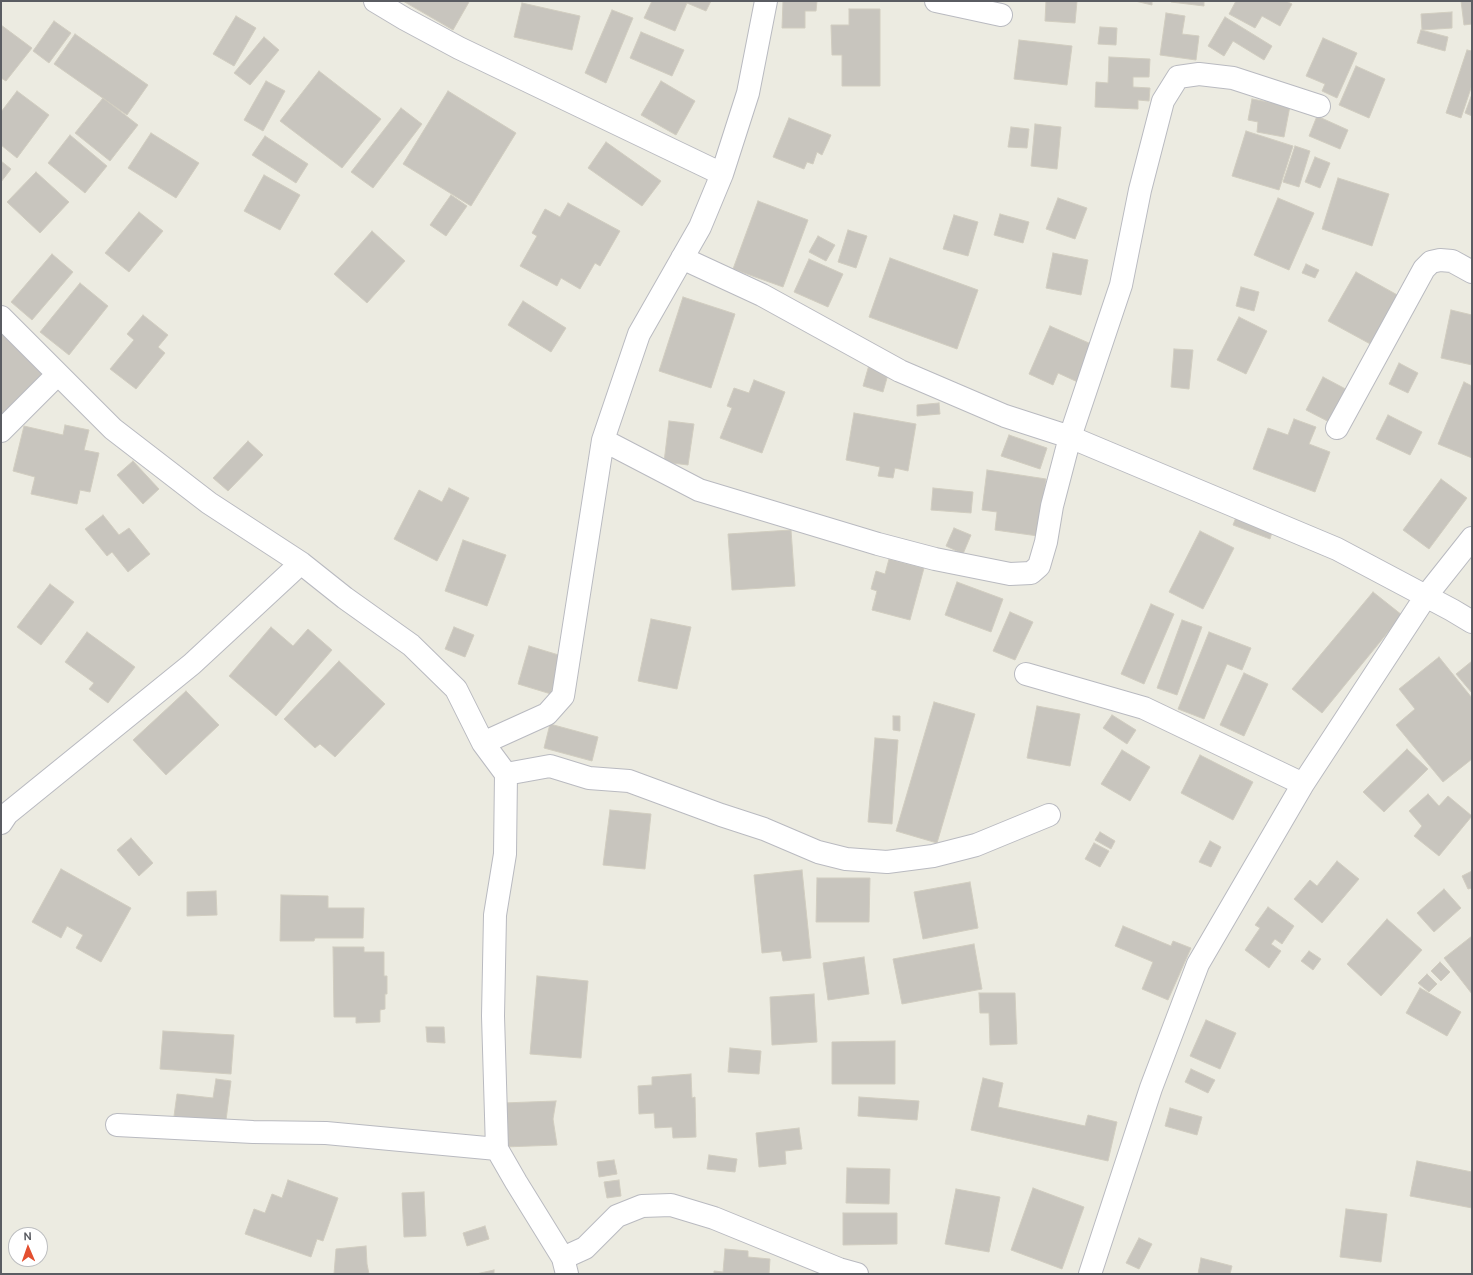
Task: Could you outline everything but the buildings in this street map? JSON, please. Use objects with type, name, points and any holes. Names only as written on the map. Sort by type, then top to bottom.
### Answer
[{"type":"street","points":[[375,1],[404,19],[459,48],[722,174]]},
{"type":"street","points":[[483,743],[547,714],[564,696],[603,440],[639,334],[700,227],[722,174],[748,93],[766,1]]},
{"type":"street","points":[[936,1],[1001,15]]},
{"type":"street","points":[[603,440],[699,490],[878,544],[935,559],[1010,574],[1031,573],[1039,566],[1046,542],[1052,506],[1070,437],[1121,285],[1140,190],[1163,102],[1178,77],[1199,74],[1233,78],[1319,106]]},
{"type":"street","points":[[682,258],[762,295],[900,371],[1005,416],[1070,437],[1337,549],[1472,622]]},
{"type":"street","points":[[1337,428],[1424,269],[1431,262],[1440,260],[1452,261],[1472,272]]},
{"type":"street","points":[[1,317],[113,429],[209,504],[300,563],[345,598],[411,645],[456,689],[483,743],[506,774],[505,854],[495,915],[493,1016],[497,1149],[565,1266],[617,1216],[642,1206],[671,1205],[714,1218],[839,1269],[858,1274]]},
{"type":"street","points":[[1,431],[58,374]]},
{"type":"street","points":[[1090,1274],[1152,1088],[1198,964],[1303,784],[1426,596],[1472,538]]},
{"type":"street","points":[[1,823],[8,814],[192,664],[300,563]]},
{"type":"street","points":[[1026,674],[1144,708],[1303,784]]},
{"type":"street","points":[[506,774],[550,766],[589,778],[629,781],[721,815],[764,829],[818,852],[846,859],[887,862],[933,856],[976,845],[1049,815]]},
{"type":"street","points":[[117,1125],[253,1132],[326,1133],[497,1149]]}]
